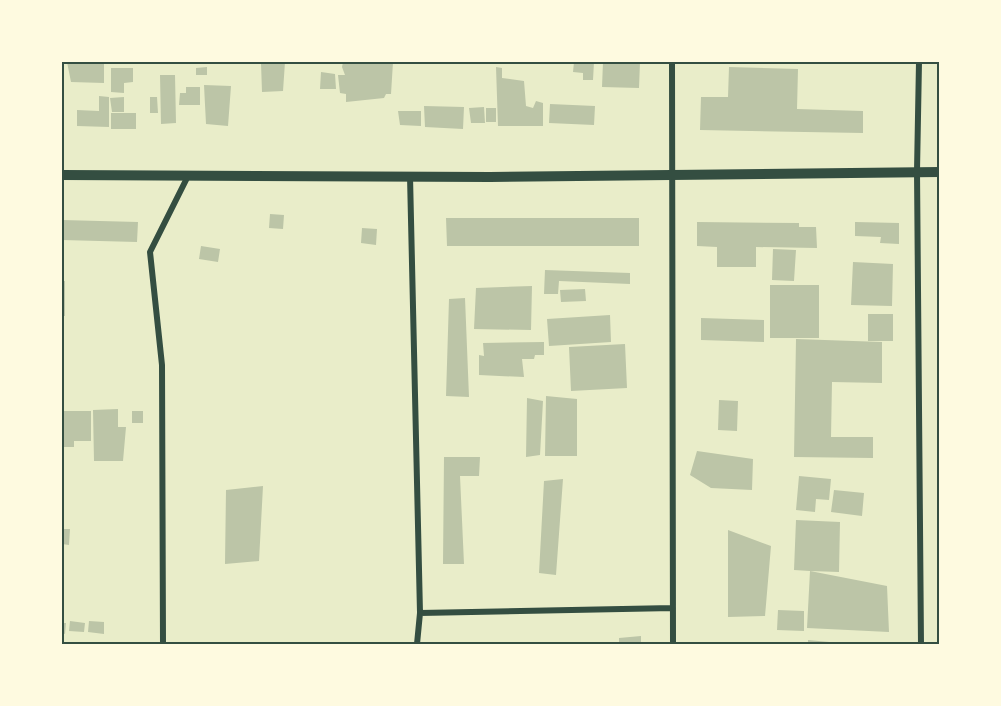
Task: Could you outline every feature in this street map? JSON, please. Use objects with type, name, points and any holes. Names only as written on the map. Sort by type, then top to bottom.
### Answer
[{"type":"street","points":[[672,62],[673,645]]},
{"type":"street","points":[[919,62],[917,171],[921,645]]},
{"type":"street","points":[[62,175],[671,176],[939,172]]},
{"type":"street","points":[[163,645],[162,365],[150,252],[188,176]]},
{"type":"street","points":[[410,176],[420,613],[417,645]]},
{"type":"street","points":[[420,613],[673,608]]},
{"type":"building","points":[[67,62],[104,62],[104,83],[71,82]]},
{"type":"building","points":[[285,62],[283,91],[262,92],[261,63]]},
{"type":"building","points":[[343,62],[393,62],[391,94],[386,94],[384,98],[346,102],[346,94],[340,93],[338,75],[345,75]]},
{"type":"building","points":[[574,62],[594,62],[593,80],[583,80],[583,73],[573,72]]},
{"type":"building","points":[[603,62],[640,62],[639,88],[602,87]]},
{"type":"building","points":[[780,62],[780,64],[747,63]]},
{"type":"building","points":[[207,67],[207,75],[196,75],[196,68]]},
{"type":"building","points":[[496,67],[502,68],[502,78],[524,81],[526,106],[533,108],[536,101],[543,103],[543,126],[498,126]]},
{"type":"building","points":[[729,67],[798,69],[797,109],[863,111],[863,133],[700,130],[701,97],[728,97]]},
{"type":"building","points":[[111,68],[133,68],[133,82],[124,83],[124,93],[111,92]]},
{"type":"building","points":[[321,72],[335,74],[336,89],[320,89]]},
{"type":"building","points":[[160,75],[175,75],[176,123],[161,124]]},
{"type":"building","points":[[204,85],[231,86],[228,126],[206,124]]},
{"type":"building","points":[[186,87],[200,87],[200,105],[179,105],[180,93],[186,93]]},
{"type":"building","points":[[99,96],[109,97],[109,127],[77,126],[77,110],[99,111]]},
{"type":"building","points":[[124,97],[124,112],[112,112],[110,98]]},
{"type":"building","points":[[150,97],[157,97],[158,113],[150,113]]},
{"type":"building","points":[[550,104],[595,106],[594,125],[549,123]]},
{"type":"building","points":[[424,106],[464,107],[463,129],[425,127]]},
{"type":"building","points":[[484,107],[485,123],[471,123],[469,108]]},
{"type":"building","points":[[486,108],[496,108],[496,122],[486,122]]},
{"type":"building","points":[[398,111],[421,111],[421,126],[400,125]]},
{"type":"building","points":[[111,113],[136,113],[136,129],[111,129]]},
{"type":"building","points":[[270,214],[284,215],[283,229],[269,228]]},
{"type":"building","points":[[446,218],[639,218],[639,246],[447,246]]},
{"type":"building","points":[[62,220],[138,222],[137,242],[62,240]]},
{"type":"building","points":[[697,222],[799,223],[799,227],[816,227],[817,248],[756,247],[756,267],[717,267],[717,247],[697,246]]},
{"type":"building","points":[[855,222],[899,223],[899,244],[880,243],[881,237],[855,236]]},
{"type":"building","points":[[362,228],[377,229],[376,245],[361,243]]},
{"type":"building","points":[[201,246],[220,249],[218,262],[199,259]]},
{"type":"building","points":[[773,249],[796,250],[794,281],[772,280]]},
{"type":"building","points":[[853,262],[893,264],[892,306],[851,305]]},
{"type":"building","points":[[545,270],[630,273],[630,284],[559,281],[558,294],[544,294]]},
{"type":"building","points":[[62,281],[65,281],[65,316],[62,316]]},
{"type":"building","points":[[770,285],[819,285],[819,338],[770,338]]},
{"type":"building","points":[[532,286],[531,330],[474,329],[476,288]]},
{"type":"building","points":[[585,289],[586,301],[561,302],[560,290]]},
{"type":"building","points":[[465,298],[469,397],[446,396],[449,299]]},
{"type":"building","points":[[868,314],[893,314],[893,341],[868,341]]},
{"type":"building","points":[[610,315],[611,342],[549,346],[547,319]]},
{"type":"building","points":[[701,318],[764,320],[764,342],[701,340]]},
{"type":"building","points":[[796,339],[882,342],[882,383],[832,382],[831,437],[873,437],[873,458],[794,457]]},
{"type":"building","points":[[544,342],[544,355],[535,355],[534,359],[522,359],[524,377],[479,375],[479,355],[484,356],[483,343]]},
{"type":"building","points":[[625,344],[627,388],[571,391],[569,347]]},
{"type":"building","points":[[546,396],[577,399],[577,456],[545,456]]},
{"type":"building","points":[[527,398],[543,401],[540,455],[526,457]]},
{"type":"building","points":[[719,400],[738,401],[737,431],[718,430]]},
{"type":"building","points":[[118,409],[118,427],[126,427],[123,461],[94,461],[93,410]]},
{"type":"building","points":[[62,411],[91,411],[91,441],[74,441],[74,447],[62,447]]},
{"type":"building","points":[[132,411],[143,411],[143,423],[132,423]]},
{"type":"building","points":[[697,451],[753,459],[752,490],[711,488],[690,475]]},
{"type":"building","points":[[444,457],[480,457],[479,476],[460,476],[464,564],[443,564]]},
{"type":"building","points":[[799,476],[831,479],[829,500],[816,499],[815,512],[796,510]]},
{"type":"building","points":[[563,479],[556,575],[539,573],[544,481]]},
{"type":"building","points":[[263,486],[259,561],[225,564],[226,490]]},
{"type":"building","points":[[834,490],[864,493],[862,516],[831,512]]},
{"type":"building","points":[[796,520],[840,522],[839,572],[794,570]]},
{"type":"building","points":[[62,529],[70,529],[69,545],[62,544]]},
{"type":"building","points":[[728,530],[771,546],[765,616],[728,617]]},
{"type":"building","points":[[810,571],[887,586],[889,632],[807,628]]},
{"type":"building","points":[[778,610],[804,611],[804,631],[777,630]]},
{"type":"building","points":[[70,621],[85,623],[84,632],[69,631]]},
{"type":"building","points":[[89,621],[104,622],[104,634],[88,632]]},
{"type":"building","points":[[62,623],[66,623],[65,634],[62,633]]},
{"type":"building","points":[[641,636],[641,644],[619,644],[619,638]]},
{"type":"building","points":[[808,640],[840,643],[840,644],[808,644]]},
{"type":"building","points":[[774,642],[774,644],[758,643]]}]
